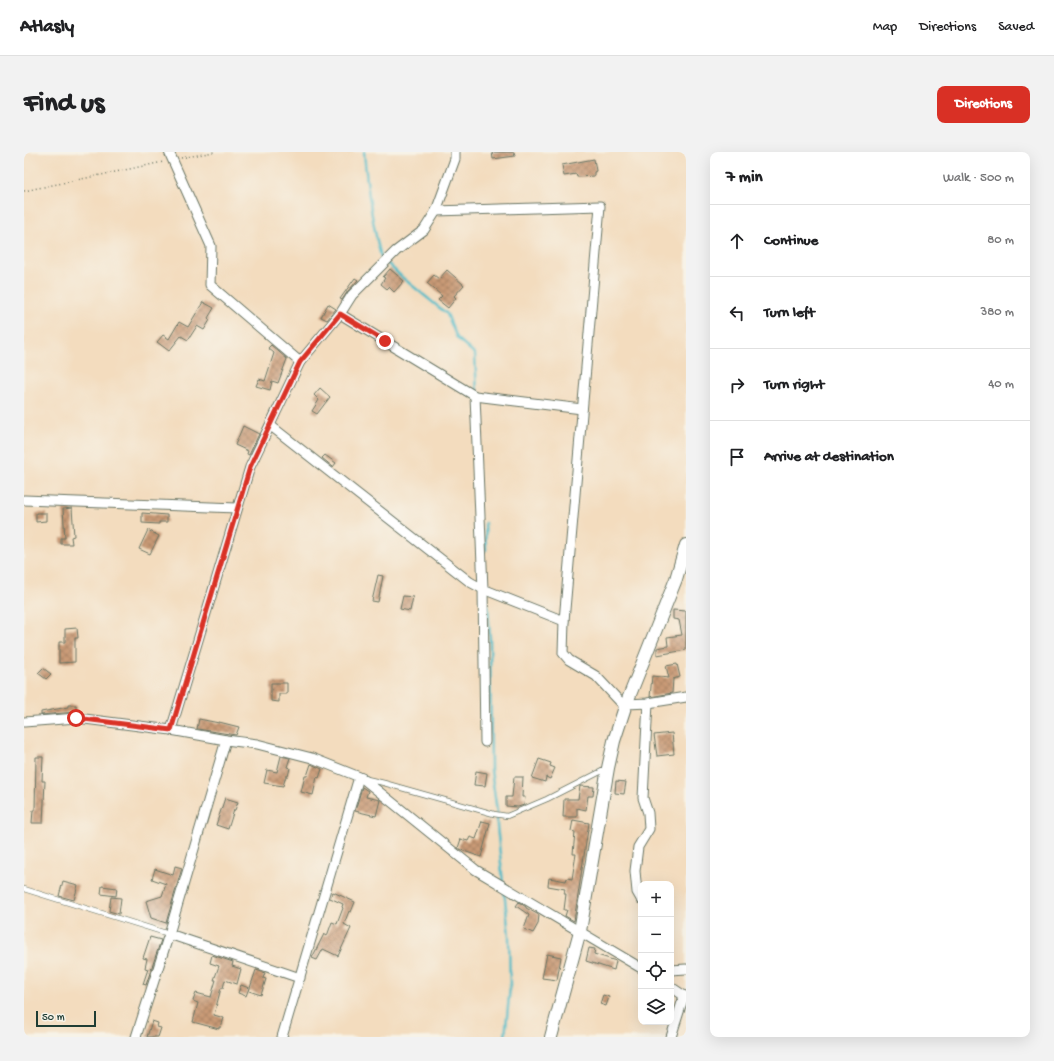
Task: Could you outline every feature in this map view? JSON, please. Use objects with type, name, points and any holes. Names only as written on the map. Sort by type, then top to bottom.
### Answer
[{"type":"street","points":[[171,730],[250,467],[300,362],[340,314],[352,295],[396,251],[424,230],[436,211],[455,159],[455,152]]},
{"type":"street","points":[[171,156],[211,246],[210,285],[300,362]]},
{"type":"street","points":[[436,211],[600,206],[564,621],[563,653],[569,660],[596,676],[626,705],[686,697]]},
{"type":"street","points":[[340,314],[476,396],[582,409]]},
{"type":"street","points":[[476,396],[483,589],[485,742]]},
{"type":"street","points":[[270,426],[470,582],[483,589],[564,621]]},
{"type":"street","points":[[24,500],[237,508]]},
{"type":"street","points":[[551,1037],[580,931],[614,741],[626,705],[676,579],[686,545]]},
{"type":"street","points":[[638,894],[635,871],[638,847],[649,829],[648,813],[643,798],[648,703]]},
{"type":"street","points":[[24,722],[76,718],[171,730],[257,744],[312,758],[361,778],[476,870],[638,966]]},
{"type":"street","points":[[136,1037],[169,934],[226,740]]},
{"type":"street","points":[[282,1037],[361,778]]},
{"type":"street","points":[[169,934],[300,978]]},
{"type":"street","points":[[674,970],[686,969]]},
{"type":"street","points":[[671,1037],[685,997],[674,989]]},
{"type":"lane","points":[[361,778],[494,814],[507,816],[546,799],[608,768]]},
{"type":"lane","points":[[24,889],[169,934]]},
{"type":"path","points":[[24,191],[171,156],[214,152]]},
{"type":"building","points":[[492,152],[514,152],[515,156],[493,159]]},
{"type":"building","points":[[594,159],[596,171],[594,172],[594,176],[577,177],[576,174],[564,176],[562,165]]},
{"type":"building","points":[[390,269],[404,281],[394,292],[389,287],[387,289],[381,284],[385,278],[383,277]]},
{"type":"building","points":[[447,270],[464,285],[454,296],[456,298],[448,308],[438,300],[442,296],[427,283],[434,275],[439,279]]},
{"type":"building","points":[[355,278],[358,280],[342,300],[340,299]]},
{"type":"building","points":[[203,302],[214,308],[208,318],[210,320],[204,330],[197,326],[188,340],[181,336],[169,351],[157,342],[163,335],[169,339],[179,322],[188,327]]},
{"type":"building","points":[[328,304],[336,309],[327,320],[321,317]]},
{"type":"building","points":[[271,345],[287,359],[278,383],[272,381],[270,390],[256,386],[259,379],[265,381],[274,353],[268,348]]},
{"type":"building","points":[[320,388],[330,397],[317,414],[312,411],[319,400],[314,395]]},
{"type":"building","points":[[243,426],[259,434],[249,455],[247,454],[248,451],[235,445]]},
{"type":"building","points":[[325,455],[336,463],[333,467],[322,458]]},
{"type":"building","points":[[72,508],[74,536],[71,537],[72,544],[61,544],[61,538],[65,538],[63,509]]},
{"type":"building","points":[[36,513],[46,513],[46,521],[36,522]]},
{"type":"building","points":[[142,513],[167,515],[167,522],[159,522],[159,524],[142,523]]},
{"type":"building","points":[[148,530],[159,536],[150,554],[139,549]]},
{"type":"building","points":[[378,575],[383,576],[378,602],[372,601]]},
{"type":"building","points":[[403,596],[413,597],[410,611],[400,609]]},
{"type":"building","points":[[673,610],[686,611],[686,650],[657,655],[657,648],[668,646],[667,637],[682,635],[679,620],[673,619]]},
{"type":"building","points":[[77,628],[78,638],[75,638],[75,662],[59,663],[59,642],[65,642],[65,629]]},
{"type":"building","points":[[677,664],[680,677],[673,679],[672,693],[650,697],[652,676],[669,678],[666,666]]},
{"type":"building","points":[[43,668],[51,674],[46,679],[38,673]]},
{"type":"building","points":[[271,683],[287,683],[287,694],[279,694],[279,702],[271,701]]},
{"type":"building","points":[[68,705],[76,705],[76,712],[41,715],[41,712],[68,707]]},
{"type":"building","points":[[199,719],[239,727],[236,735],[197,729]]},
{"type":"building","points":[[672,733],[674,754],[657,756],[654,735]]},
{"type":"building","points":[[281,756],[290,758],[287,767],[290,768],[288,776],[286,776],[283,786],[264,783],[267,770],[277,772]]},
{"type":"building","points":[[36,757],[43,757],[42,781],[45,781],[43,823],[32,823],[33,810],[35,810]]},
{"type":"building","points":[[539,759],[551,763],[550,766],[555,768],[550,779],[546,777],[545,782],[532,778]]},
{"type":"building","points":[[311,764],[322,769],[319,778],[317,777],[313,795],[301,792],[305,776],[307,776]]},
{"type":"building","points":[[476,771],[487,773],[485,786],[474,785]]},
{"type":"building","points":[[514,777],[523,777],[522,797],[525,797],[524,805],[518,807],[506,806],[506,797],[512,797]]},
{"type":"building","points":[[616,781],[626,782],[624,794],[615,793]]},
{"type":"building","points":[[580,786],[594,787],[593,796],[588,796],[586,810],[577,808],[577,817],[563,817],[564,799],[578,799]]},
{"type":"building","points":[[362,787],[368,791],[366,797],[380,800],[376,816],[355,811]]},
{"type":"building","points":[[225,798],[238,802],[228,829],[216,825]]},
{"type":"building","points":[[573,820],[589,823],[574,921],[565,916],[567,910],[564,910],[566,894],[564,894],[565,889],[548,886],[549,878],[566,881],[567,878],[572,879],[576,854],[573,854],[575,832],[571,831]]},
{"type":"building","points":[[482,821],[490,823],[481,857],[458,848],[461,839],[468,841],[470,837],[476,839]]},
{"type":"building","points":[[175,866],[182,868],[166,923],[151,918],[146,901],[162,896],[166,884],[152,879],[155,869],[173,875]]},
{"type":"building","points":[[63,881],[78,885],[74,900],[59,896]]},
{"type":"building","points":[[102,886],[117,888],[116,896],[101,894]]},
{"type":"building","points":[[333,892],[355,902],[351,912],[349,911],[344,924],[351,928],[338,956],[323,949],[317,960],[312,958],[324,934],[327,936],[332,922],[337,924],[343,908],[343,904],[330,898]]},
{"type":"building","points":[[111,897],[121,898],[119,914],[109,911]]},
{"type":"building","points":[[519,902],[526,908],[539,915],[538,924],[533,933],[524,929],[529,915],[516,906]]},
{"type":"building","points":[[150,937],[161,940],[146,985],[143,984],[148,969],[145,968],[147,959],[143,958]]},
{"type":"building","points":[[589,948],[595,949],[594,954],[616,961],[614,970],[586,961]]},
{"type":"building","points":[[547,954],[561,957],[557,980],[542,978]]},
{"type":"building","points":[[212,955],[233,962],[232,966],[241,969],[237,984],[225,980],[223,988],[221,988],[214,1015],[224,1018],[219,1029],[193,1022],[198,1003],[193,1001],[196,993],[211,997],[216,980],[214,980],[219,966],[210,963]]},
{"type":"building","points":[[256,970],[265,973],[263,978],[266,979],[261,995],[249,991]]},
{"type":"building","points":[[241,985],[249,988],[246,996],[238,993]]},
{"type":"building","points":[[603,995],[609,997],[606,1006],[600,1004]]},
{"type":"building","points":[[152,1021],[158,1023],[157,1027],[161,1028],[158,1037],[147,1037]]},
{"type":"waterway","points":[[364,152],[372,218],[381,257],[384,259]]},
{"type":"waterway","points":[[387,263],[447,314],[457,338],[475,354],[477,394]]},
{"type":"waterway","points":[[485,523],[486,550]]},
{"type":"waterway","points":[[488,605],[490,639],[491,770],[497,811],[497,826],[503,883]]},
{"type":"waterway","points":[[504,890],[509,936],[510,987],[505,1037]]},
{"type":"route","points":[[76,718],[171,730],[250,467],[300,362],[340,314],[385,341]]}]
